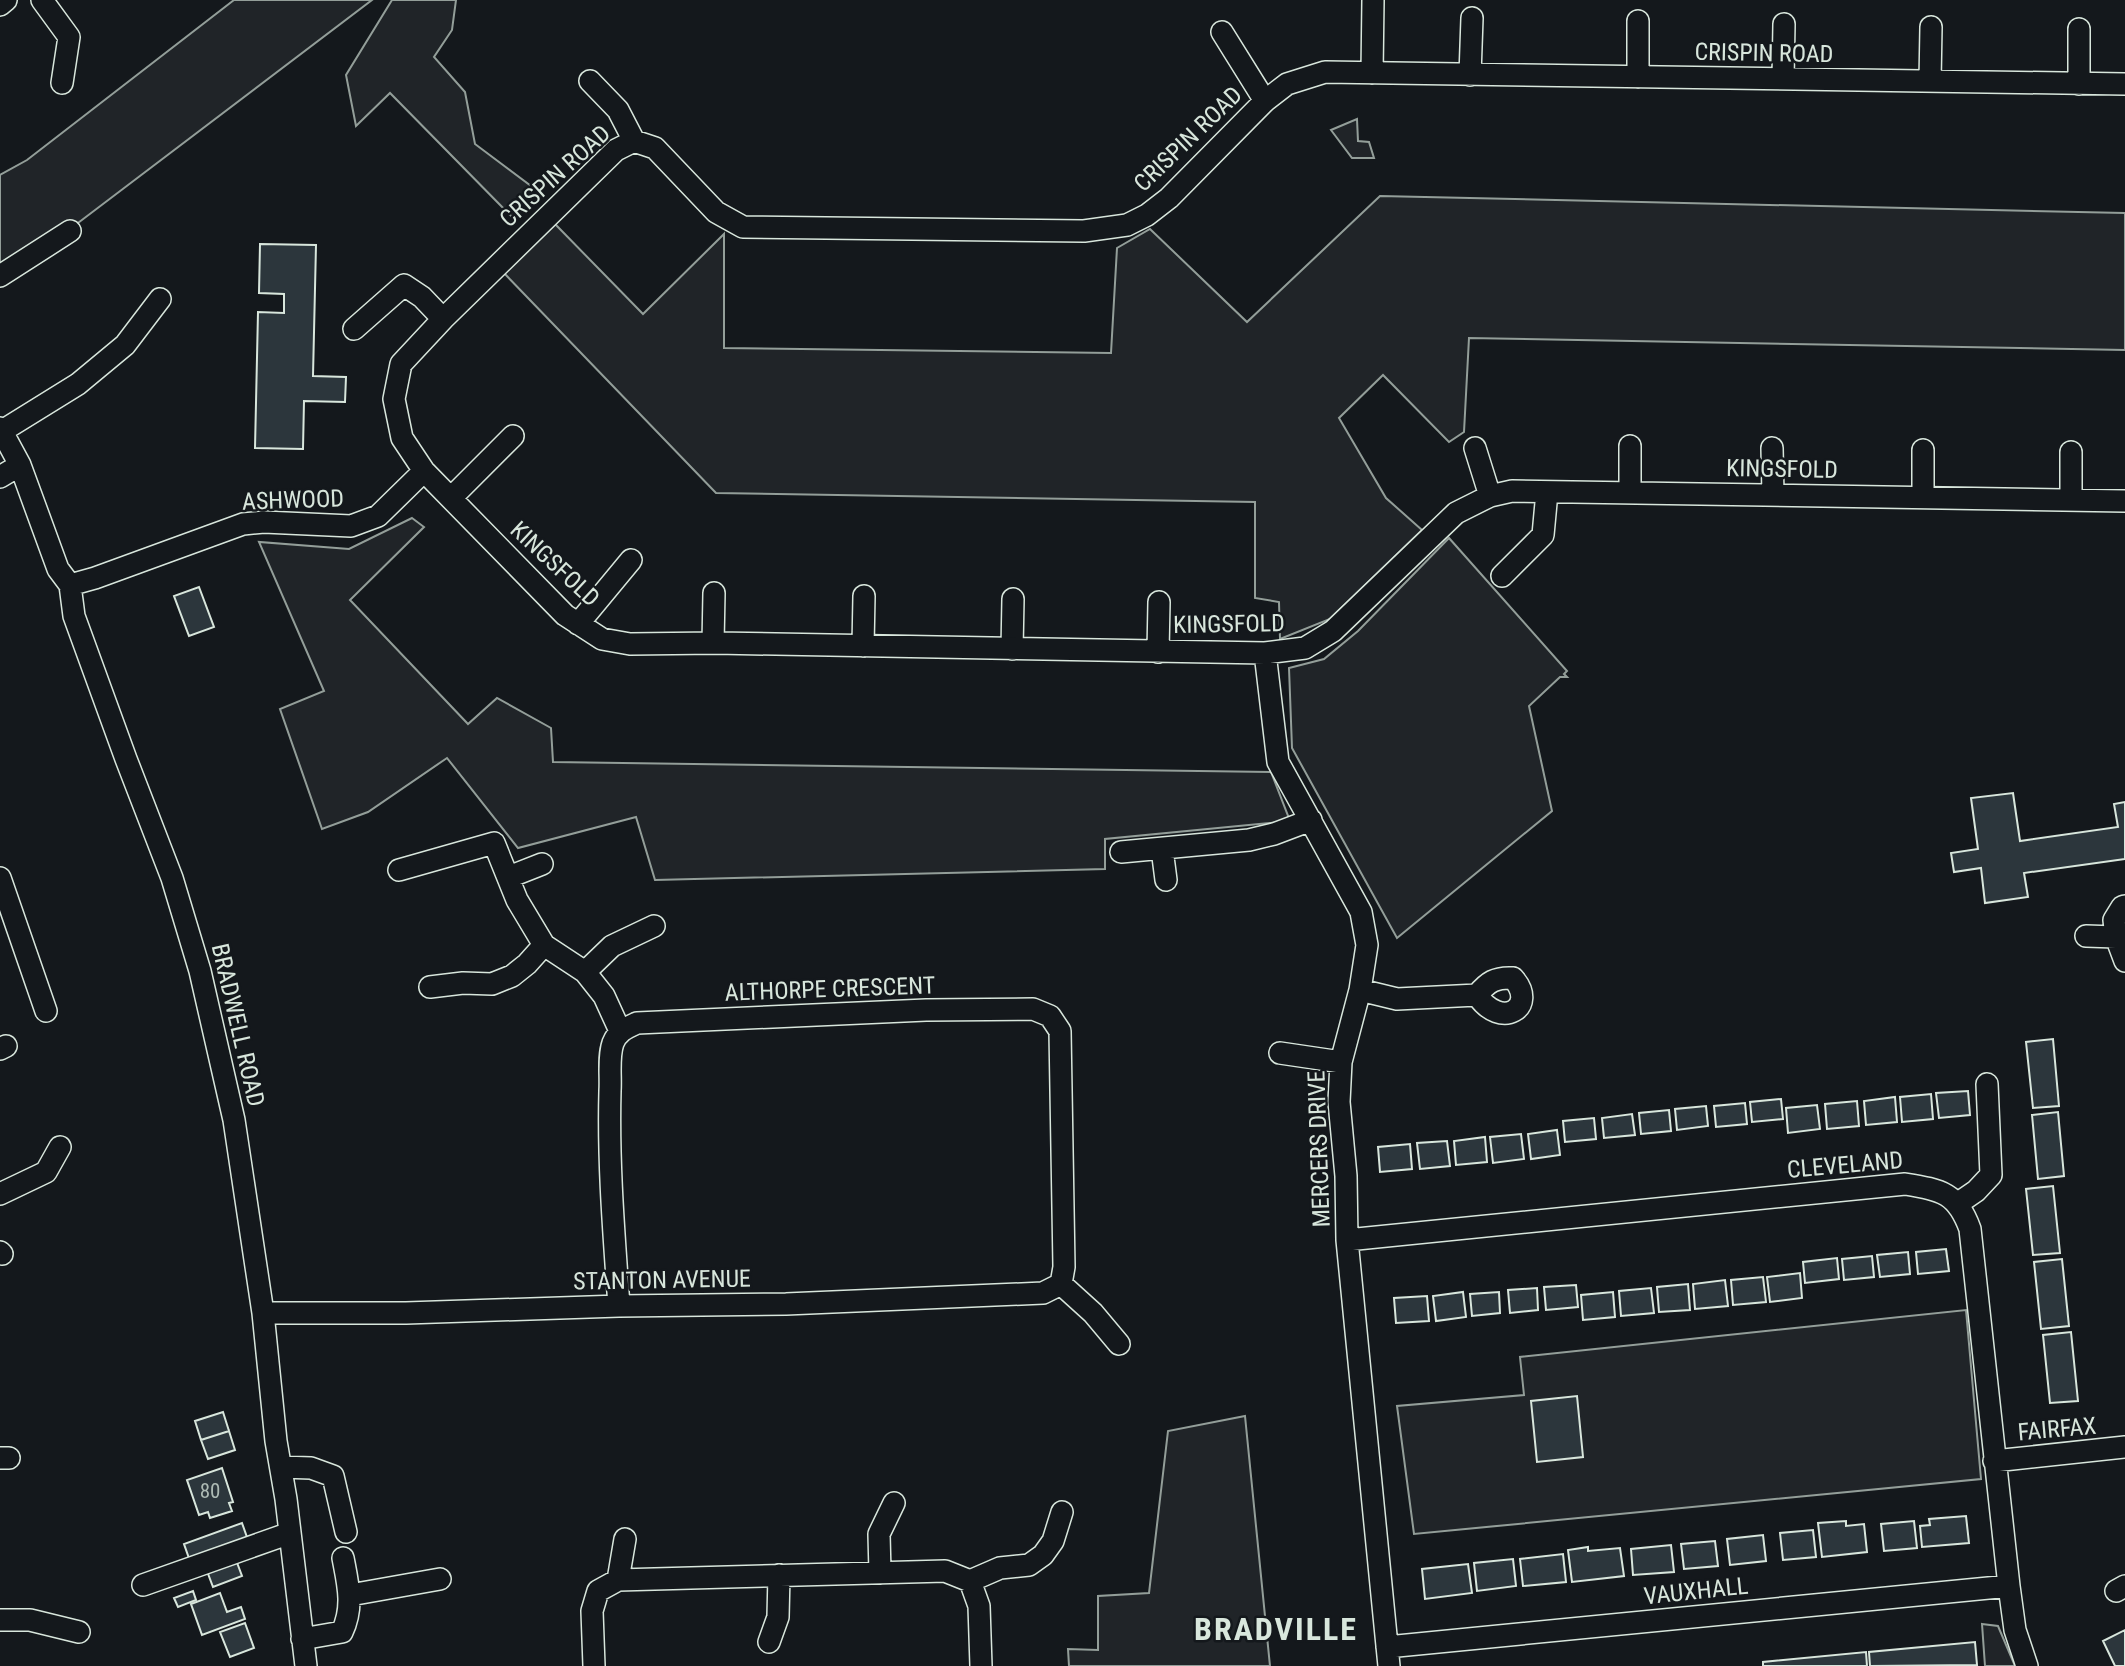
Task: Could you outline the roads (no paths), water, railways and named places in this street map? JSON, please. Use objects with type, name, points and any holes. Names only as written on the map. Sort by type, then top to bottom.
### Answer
[{"type":"street","points":[[0,5],[6,0]]},
{"type":"street","points":[[42,0],[69,37],[62,83]]},
{"type":"street","points":[[1372,73],[1373,0]]},
{"type":"street","points":[[1470,75],[1472,18]]},
{"type":"street","points":[[1638,21],[1638,77]]},
{"type":"street","points":[[1783,79],[1784,24]]},
{"type":"street","points":[[1930,81],[1931,27]]},
{"type":"street","points":[[2079,29],[2079,83]]},
{"type":"street","points":[[1222,32],[1265,101]]},
{"type":"street","name":"CRISPIN ROAD","points":[[394,400],[401,363],[616,150],[634,141],[655,148],[716,212],[743,227],[1084,231],[1127,225],[1147,215],[1168,198],[1265,101],[1287,85],[1325,72],[2125,84]]},
{"type":"street","points":[[590,81],[618,110],[634,141]]},
{"type":"street","points":[[0,276],[70,231]]},
{"type":"street","points":[[354,329],[404,285],[443,319]]},
{"type":"street","points":[[1,429],[78,384],[97,369],[125,345],[160,299]]},
{"type":"street","name":"KINGSFOLD","points":[[394,400],[402,438],[424,471],[565,615],[601,639],[630,643],[1265,653],[1305,648],[1333,631],[1456,513],[1490,496],[1512,491],[2125,501]]},
{"type":"street","name":"BRADWELL ROAD","points":[[1,429],[20,465],[58,569],[70,585],[74,616],[172,878],[200,971],[234,1120],[262,1314],[306,1666]]},
{"type":"street","points":[[451,498],[513,436]]},
{"type":"street","points":[[1630,446],[1630,493]]},
{"type":"street","points":[[1475,447],[1490,496]]},
{"type":"street","points":[[1772,448],[1773,495]]},
{"type":"street","points":[[1923,450],[1923,497]]},
{"type":"street","points":[[2071,452],[2071,500]]},
{"type":"street","points":[[0,477],[20,465]]},
{"type":"street","name":"ASHWOOD","points":[[70,585],[243,524],[264,522],[351,526],[378,516],[424,471]]},
{"type":"street","points":[[1502,576],[1543,535],[1547,492]]},
{"type":"street","points":[[578,624],[631,561]]},
{"type":"street","points":[[713,643],[714,593]]},
{"type":"street","points":[[863,646],[864,596]]},
{"type":"street","points":[[1012,649],[1013,599]]},
{"type":"street","points":[[1158,652],[1159,603]]},
{"type":"street","name":"MERCERS DRIVE","points":[[1265,653],[1278,762],[1361,912],[1367,945],[1360,990],[1341,1062],[1339,1102],[1346,1176],[1347,1240],[1388,1657]]},
{"type":"street","points":[[1121,852],[1249,840],[1311,820]]},
{"type":"street","points":[[399,870],[494,843],[517,900],[544,945],[585,972],[604,996],[620,1031],[613,1044],[610,1104],[611,1202],[619,1306]]},
{"type":"street","points":[[1162,849],[1166,880]]},
{"type":"street","points":[[509,877],[542,864]]},
{"type":"street","points":[[0,878],[46,1011]]},
{"type":"street","points":[[2125,906],[2114,920],[2116,937],[2125,961]]},
{"type":"street","points":[[585,972],[612,946],[654,926]]},
{"type":"street","points":[[2086,936],[2116,937]]},
{"type":"street","points":[[430,987],[463,983],[492,984],[512,976],[544,945]]},
{"type":"street","points":[[1360,990],[1397,999],[1477,995]]},
{"type":"street","name":"ALTHORPE CRESCENT","points":[[620,1031],[637,1023],[926,1010],[1033,1009],[1050,1016],[1060,1031],[1064,1267],[1061,1284]]},
{"type":"street","points":[[1280,1053],[1341,1062]]},
{"type":"street","points":[[1987,1084],[1991,1175],[1976,1191],[1957,1204],[1963,1210],[1970,1229],[2015,1630],[2027,1666]]},
{"type":"street","points":[[0,1195],[46,1172],[60,1147]]},
{"type":"street","name":"CLEVELAND","points":[[1347,1240],[1905,1184],[1931,1188],[1952,1198],[1957,1204]]},
{"type":"street","points":[[1061,1284],[1093,1313],[1119,1344]]},
{"type":"street","name":"STANTON AVENUE","points":[[262,1314],[786,1304],[1043,1293],[1061,1284]]},
{"type":"street","name":"FAIRFAX","points":[[1994,1461],[2125,1447]]},
{"type":"street","points":[[281,1467],[311,1468],[333,1476],[346,1532]]},
{"type":"street","points":[[880,1573],[879,1534],[894,1503]]},
{"type":"street","points":[[594,1666],[592,1611],[598,1591],[618,1580],[945,1571],[970,1581],[1000,1568],[1029,1565],[1043,1555],[1054,1541],[1062,1512]]},
{"type":"street","points":[[143,1586],[290,1534]]},
{"type":"street","points":[[618,1580],[625,1539]]},
{"type":"street","points":[[302,1639],[342,1632],[347,1621],[350,1595],[343,1558]]},
{"type":"street","points":[[769,1642],[778,1617],[779,1575]]},
{"type":"street","points":[[350,1595],[440,1579]]},
{"type":"street","points":[[970,1581],[979,1606],[981,1666]]},
{"type":"street","name":"VAUXHALL","points":[[1388,1657],[2010,1586]]},
{"type":"street","points":[[0,1620],[30,1620],[79,1632]]},
{"type":"district","name":"BRADVILLE","points":[[1276,1629]]}]
